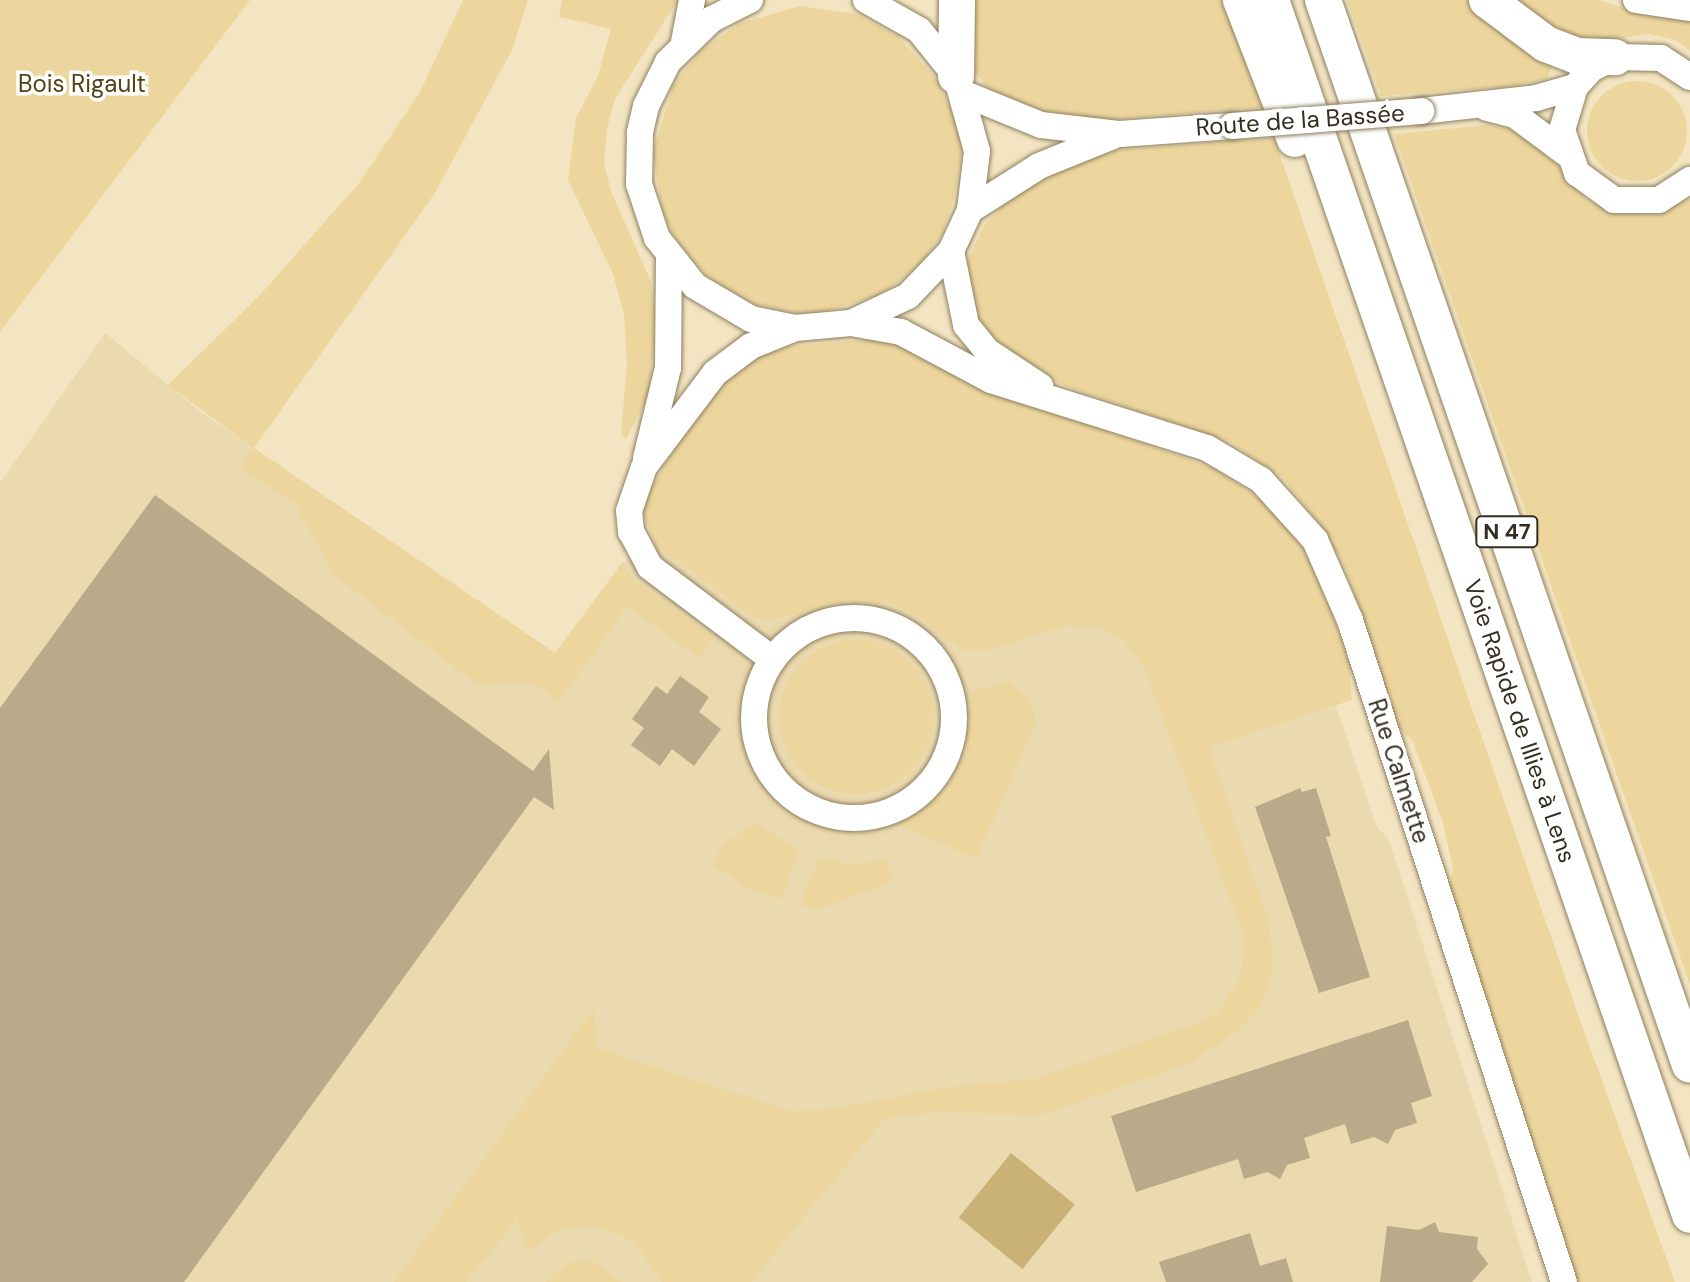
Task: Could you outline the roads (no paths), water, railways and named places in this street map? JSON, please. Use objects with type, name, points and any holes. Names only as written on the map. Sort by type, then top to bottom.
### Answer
[{"type":"highway","points":[[957,0],[960,85]]},
{"type":"highway","points":[[1241,0],[1311,180],[1349,223]]},
{"type":"highway","name":"Voie Rapide de Illies à Lens","points":[[1271,0],[1690,1215]]},
{"type":"highway","name":"N 47","points":[[1323,0],[1690,1065]]},
{"type":"highway","points":[[1487,0],[1546,44],[1577,56],[1615,57]]},
{"type":"street","points":[[684,42],[692,0]]},
{"type":"street","points":[[750,0],[712,19],[684,42],[655,85],[639,146],[645,208],[669,257],[695,286],[731,311],[795,328]]},
{"type":"street","points":[[644,467],[715,373],[751,346],[795,328],[851,323],[908,296],[951,251],[970,210],[977,151],[960,85],[919,30],[866,0]]},
{"type":"street","points":[[1636,0],[1690,8]]},
{"type":"street","points":[[1566,153],[1563,119],[1575,87],[1592,68],[1615,57],[1661,58],[1690,77]]},
{"type":"street","name":"Route de la Bassée","points":[[960,85],[1041,125],[1120,134],[1480,106],[1575,87]]},
{"type":"street","name":"Route de la Bassée","points":[[1480,106],[1515,115],[1566,153],[1585,181],[1614,200],[1659,200],[1690,180]]},
{"type":"street","name":"Route de la Bassée","points":[[970,210],[1039,166],[1120,134]]},
{"type":"street","name":"Rue Calmette","points":[[951,251],[966,325],[987,351],[1066,402]]},
{"type":"street","points":[[669,257],[668,368],[644,467],[629,511],[639,552],[660,575],[772,659]]},
{"type":"street","name":"Rue Calmette","points":[[851,323],[901,332],[991,380],[1207,448],[1261,480],[1315,540],[1350,620],[1564,1282]]},
{"type":"street","points":[[847,617],[882,621],[914,637],[942,668],[952,694],[951,743],[928,786],[887,813],[852,818],[817,812],[788,794],[767,769],[755,736],[754,701],[772,659],[815,625],[847,617]]},
{"type":"park label","name":"Bois Rigault","points":[[82,84]]}]
